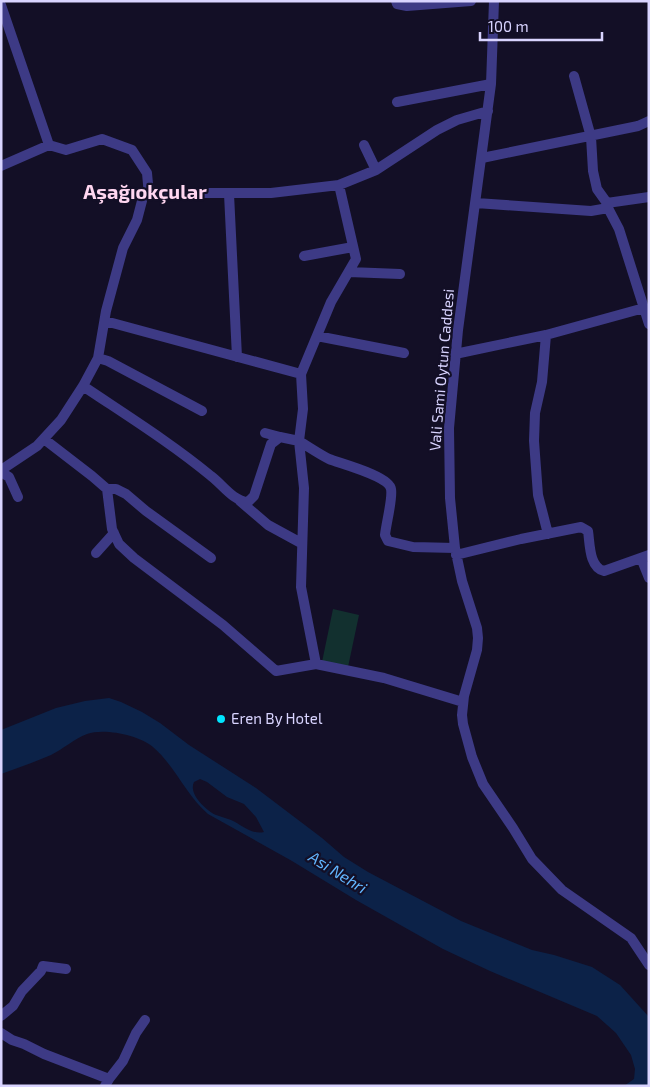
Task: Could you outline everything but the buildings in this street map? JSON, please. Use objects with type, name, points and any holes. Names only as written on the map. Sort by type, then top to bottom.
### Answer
[{"type":"street","points":[[396,1],[397,4],[407,6],[471,1]]},
{"type":"street","name":"Vali Sami Oytun Caddesi","points":[[494,1],[491,84],[455,354],[449,420],[450,508],[455,552],[477,628],[478,638],[477,650],[463,702],[462,715],[466,738],[483,784],[532,859],[562,890],[624,931],[637,944],[649,964]]},
{"type":"street","points":[[1,5],[49,145]]},
{"type":"street","points":[[574,76],[591,137],[593,171],[597,189],[619,229],[649,324]]},
{"type":"street","points":[[397,102],[491,84]]},
{"type":"street","points":[[18,498],[9,477],[1,471],[37,446],[61,420],[98,358],[106,311],[123,248],[137,220],[143,197],[152,194],[271,193],[339,185],[376,170],[437,130],[457,120],[488,111]]},
{"type":"street","points":[[482,158],[591,137],[638,126],[649,121]]},
{"type":"street","points":[[1,166],[49,145],[66,150],[102,139],[132,150],[147,173],[149,195]]},
{"type":"street","points":[[364,145],[376,170]]},
{"type":"street","points":[[316,664],[301,587],[304,488],[299,442],[303,409],[301,374],[331,302],[356,259],[339,185]]},
{"type":"street","points":[[229,194],[237,357]]},
{"type":"street","points":[[476,203],[591,211],[607,205],[649,197]]},
{"type":"street","points":[[304,256],[353,247]]},
{"type":"street","points":[[349,272],[400,274]]},
{"type":"street","points":[[455,354],[546,336],[644,308]]},
{"type":"street","points":[[105,321],[301,374]]},
{"type":"street","points":[[317,336],[404,353]]},
{"type":"street","points":[[546,336],[542,382],[535,413],[534,441],[538,495],[548,534]]},
{"type":"street","points":[[98,358],[108,361],[202,411]]},
{"type":"street","points":[[83,386],[211,476],[268,525],[302,543]]},
{"type":"street","points":[[265,433],[299,442],[328,458],[389,483],[391,496],[384,535],[388,541],[412,547],[455,552],[581,527],[588,531],[594,564],[599,570],[604,571],[645,556],[649,578]]},
{"type":"street","points":[[240,501],[248,502],[254,496],[260,466],[271,444],[280,437]]},
{"type":"street","points":[[44,439],[107,490],[114,533],[118,544],[223,625],[276,671],[316,664],[384,678],[463,702]]},
{"type":"street","points":[[107,490],[116,489],[126,494],[146,511],[211,558]]},
{"type":"street","points":[[96,553],[114,533]]},
{"type":"street","points":[[637,944],[649,942]]},
{"type":"street","points":[[1,1016],[13,1006],[22,991],[41,971],[43,966],[66,969]]},
{"type":"street","points":[[1,1033],[12,1040],[107,1082],[123,1061],[144,1020]]},
{"type":"green space","points":[[333,609],[359,615],[348,667],[322,662]]},
{"type":"water","name":"Asi Nehri","points":[[109,698],[142,712],[256,788],[344,857],[368,872],[461,921],[532,950],[592,967],[620,985],[649,1017],[649,1086],[624,1086],[634,1079],[635,1069],[631,1055],[616,1033],[597,1016],[443,949],[208,814],[193,798],[161,755],[153,747],[139,739],[112,732],[94,732],[82,736],[51,755],[1,774],[1,730],[56,708],[85,701]],"holes":[[[200,779],[227,797],[244,804],[256,817],[264,832],[251,831],[231,820],[216,815],[208,809],[199,801],[193,787],[194,782]]]},
{"type":"place","name":"Eren By Hotel","points":[[221,719]]},
{"type":"district","name":"Aşağıokçular","points":[[145,192]]}]
